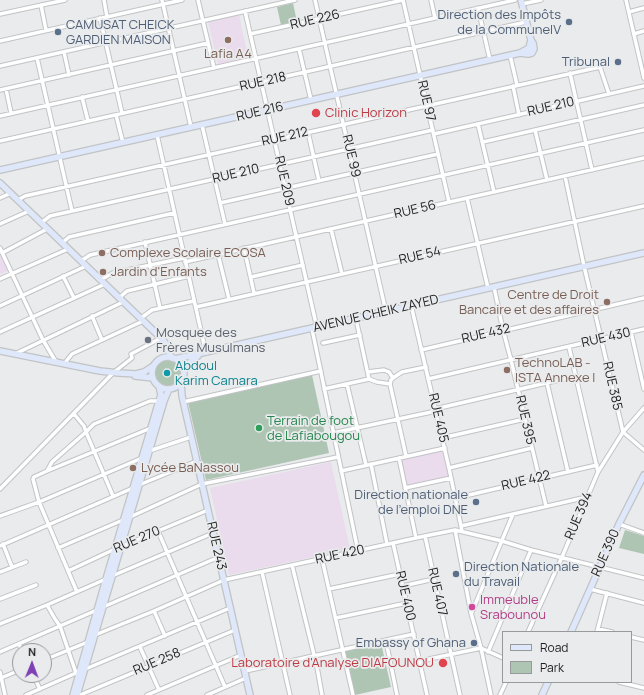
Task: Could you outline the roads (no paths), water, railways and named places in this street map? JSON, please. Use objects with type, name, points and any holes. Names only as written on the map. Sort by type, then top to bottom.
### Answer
[{"type":"street","points":[[0,14],[64,0]]},
{"type":"street","points":[[104,0],[107,17]]},
{"type":"street","points":[[0,40],[107,17],[163,2],[182,0]]},
{"type":"street","points":[[198,0],[214,68]]},
{"type":"street","points":[[271,0],[272,5]]},
{"type":"street","points":[[0,66],[295,0]]},
{"type":"street","name":"RUE 99","points":[[315,0],[386,312]]},
{"type":"street","name":"RUE 226","points":[[250,34],[403,0]]},
{"type":"street","name":"RUE 97","points":[[403,0],[449,202]]},
{"type":"street","points":[[431,0],[435,18]]},
{"type":"street","points":[[0,116],[515,0]]},
{"type":"street","points":[[526,22],[522,2],[541,0]]},
{"type":"street","points":[[626,0],[644,78]]},
{"type":"street","points":[[163,2],[191,127]]},
{"type":"street","points":[[41,5],[46,30]]},
{"type":"street","points":[[478,8],[490,60]]},
{"type":"street","points":[[629,12],[644,8]]},
{"type":"street","name":"RUE 209","points":[[245,11],[303,265],[324,389],[358,551]]},
{"type":"street","points":[[100,18],[122,113]]},
{"type":"street","name":"RUE 218","points":[[0,141],[526,22]]},
{"type":"street","name":"RUE 216","points":[[0,170],[520,53],[529,48],[531,40],[526,22]]},
{"type":"street","points":[[634,34],[644,31]]},
{"type":"street","points":[[0,90],[208,43]]},
{"type":"street","points":[[299,49],[310,100]]},
{"type":"street","points":[[64,52],[69,75]]},
{"type":"street","points":[[510,55],[519,114]]},
{"type":"street","points":[[639,58],[644,57]]},
{"type":"street","points":[[37,58],[72,211]]},
{"type":"street","name":"RUE 212","points":[[18,200],[25,196],[67,186],[600,66],[609,94]]},
{"type":"street","points":[[570,73],[592,170]]},
{"type":"street","name":"RUE 210","points":[[41,223],[50,216],[72,211],[349,149],[478,124],[644,86]]},
{"type":"street","points":[[6,89],[11,113]]},
{"type":"street","points":[[82,97],[88,121]]},
{"type":"street","points":[[483,142],[644,105]]},
{"type":"street","points":[[116,115],[122,143]]},
{"type":"street","points":[[478,124],[494,192]]},
{"type":"street","points":[[202,125],[225,224]]},
{"type":"street","points":[[536,130],[547,180]]},
{"type":"street","points":[[81,261],[90,255],[179,234],[644,130]]},
{"type":"street","points":[[308,132],[319,181]]},
{"type":"street","points":[[156,135],[196,307],[204,353]]},
{"type":"street","points":[[220,203],[438,154]]},
{"type":"street","name":"RUE 56","points":[[0,332],[74,298],[103,282],[113,273],[150,265],[218,254],[644,158]]},
{"type":"street","name":"RUE 385","points":[[565,176],[584,266],[623,432]]},
{"type":"street","points":[[0,183],[161,338],[167,345],[168,351],[183,368],[183,377],[181,382],[170,389],[162,401],[152,428],[127,518],[73,695]]},
{"type":"street","points":[[0,198],[11,194]]},
{"type":"street","points":[[467,198],[488,288]]},
{"type":"street","name":"RUE 54","points":[[196,307],[644,206]]},
{"type":"street","points":[[0,224],[29,211]]},
{"type":"street","points":[[62,243],[69,237],[174,213]]},
{"type":"street","points":[[2,253],[48,229]]},
{"type":"street","points":[[331,229],[342,274]]},
{"type":"street","points":[[145,242],[160,308]]},
{"type":"street","points":[[0,248],[32,318],[56,362]]},
{"type":"street","points":[[244,248],[254,293]]},
{"type":"street","points":[[0,279],[68,249]]},
{"type":"street","name":"AVENUE CHEIK ZAYED","points":[[174,359],[644,253]]},
{"type":"street","points":[[218,254],[229,299]]},
{"type":"street","points":[[251,277],[303,265]]},
{"type":"street","points":[[0,306],[86,266]]},
{"type":"street","points":[[63,276],[74,298]]},
{"type":"street","points":[[14,354],[92,316],[121,300],[127,291],[189,276]]},
{"type":"street","name":"RUE 395","points":[[494,287],[546,506]]},
{"type":"street","name":"RUE 432","points":[[422,350],[644,298]]},
{"type":"street","points":[[64,364],[72,354],[142,320],[152,310],[194,301]]},
{"type":"street","name":"RUE 405","points":[[411,305],[445,448],[462,531]]},
{"type":"street","points":[[92,316],[102,340]]},
{"type":"street","points":[[356,319],[369,379]]},
{"type":"street","name":"RUE 430","points":[[428,379],[644,329]]},
{"type":"street","points":[[631,332],[644,389]]},
{"type":"street","points":[[323,343],[360,335]]},
{"type":"street","points":[[0,490],[74,414],[132,358],[131,354],[161,338]]},
{"type":"street","points":[[569,347],[598,472]]},
{"type":"street","points":[[0,350],[64,364],[153,378]]},
{"type":"street","points":[[164,358],[168,351]]},
{"type":"street","name":"AVENUE CHEIK ZAYED","points":[[183,368],[193,359],[204,353]]},
{"type":"street","points":[[116,373],[136,374],[144,372],[154,366],[160,359],[174,359]]},
{"type":"street","points":[[154,366],[152,372],[155,383],[162,388],[170,389],[178,393],[182,399],[321,371]]},
{"type":"street","points":[[406,456],[390,384],[393,378],[402,372],[426,367]]},
{"type":"street","points":[[368,372],[384,370],[389,372],[393,378]]},
{"type":"street","points":[[333,433],[398,419],[576,376]]},
{"type":"street","points":[[324,389],[369,379],[390,384]]},
{"type":"street","name":"RUE 243","points":[[181,382],[182,399],[250,695]]},
{"type":"street","points":[[547,383],[568,472]]},
{"type":"street","points":[[347,384],[366,465]]},
{"type":"street","points":[[0,516],[39,502],[144,458],[149,451],[162,401],[159,386]]},
{"type":"street","points":[[47,471],[52,462],[94,424],[150,401],[162,401]]},
{"type":"street","name":"RUE 394","points":[[528,631],[598,472],[623,432],[644,408]]},
{"type":"street","points":[[74,414],[84,426],[112,496]]},
{"type":"street","points":[[442,438],[525,419]]},
{"type":"street","points":[[77,592],[39,502],[33,478],[152,428]]},
{"type":"street","points":[[623,432],[644,450]]},
{"type":"street","points":[[149,451],[191,438]]},
{"type":"street","points":[[341,471],[445,448]]},
{"type":"street","points":[[449,468],[532,448]]},
{"type":"street","points":[[58,548],[202,484],[338,456]]},
{"type":"street","points":[[399,458],[416,538]]},
{"type":"street","points":[[12,567],[1,545],[112,496],[197,461]]},
{"type":"street","points":[[371,464],[387,544]]},
{"type":"street","name":"RUE 422","points":[[456,498],[596,465]]},
{"type":"street","name":"RUE 390","points":[[571,631],[619,524],[644,475]]},
{"type":"street","points":[[405,488],[451,478]]},
{"type":"street","points":[[461,526],[587,497]]},
{"type":"street","name":"RUE 270","points":[[68,571],[208,510]]},
{"type":"street","points":[[0,511],[5,514]]},
{"type":"street","points":[[471,613],[513,514]]},
{"type":"street","points":[[619,524],[644,532]]},
{"type":"street","points":[[455,530],[471,613],[481,648],[491,695]]},
{"type":"street","name":"RUE 420","points":[[95,635],[224,580],[455,530],[644,578]]},
{"type":"street","points":[[158,531],[225,688]]},
{"type":"street","points":[[0,624],[48,605],[109,577],[213,533]]},
{"type":"street","name":"RUE 407","points":[[425,536],[460,695]]},
{"type":"street","name":"RUE 400","points":[[393,543],[427,695]]},
{"type":"street","points":[[488,652],[531,550]]},
{"type":"street","points":[[21,643],[219,558]]},
{"type":"street","points":[[322,558],[354,695]]},
{"type":"street","points":[[0,572],[26,562]]},
{"type":"street","points":[[292,565],[317,667],[322,695]]},
{"type":"street","points":[[262,572],[290,695]]},
{"type":"street","points":[[329,589],[400,574]]},
{"type":"street","points":[[403,586],[434,579]]},
{"type":"street","points":[[0,599],[36,585]]},
{"type":"street","points":[[590,589],[644,603]]},
{"type":"street","points":[[598,630],[607,594]]},
{"type":"street","points":[[336,618],[407,603]]},
{"type":"street","points":[[48,605],[60,626],[68,650],[80,671]]},
{"type":"street","points":[[26,695],[230,608]]},
{"type":"street","points":[[79,695],[80,671],[95,635],[100,609]]},
{"type":"street","points":[[154,611],[165,636]]},
{"type":"street","name":"RUE 258","points":[[79,695],[235,630]]},
{"type":"street","points":[[245,671],[414,634]]},
{"type":"street","points":[[632,636],[644,640]]},
{"type":"street","points":[[386,641],[397,695]]},
{"type":"street","points":[[52,657],[88,642]]},
{"type":"street","points":[[0,652],[12,647]]},
{"type":"street","points":[[140,647],[159,690]]},
{"type":"street","points":[[420,661],[481,648],[502,658]]},
{"type":"street","points":[[146,695],[241,655]]},
{"type":"street","points":[[0,672],[5,693],[0,692]]},
{"type":"street","points":[[1,678],[12,673]]},
{"type":"street","points":[[207,695],[246,678]]},
{"type":"street","points":[[37,683],[40,689]]},
{"type":"street","points":[[500,695],[506,683]]},
{"type":"street","points":[[542,695],[548,683]]},
{"type":"street","points":[[623,683],[644,688]]},
{"type":"place","name":"Direction des Impôts de la CommuneIV","points":[[569,22]]},
{"type":"place","name":"CAMUSAT CHEICK GARDIEN MAISON","points":[[58,32]]},
{"type":"place","name":"Lafia A4","points":[[228,40]]},
{"type":"place","name":"Tribunal","points":[[618,62]]},
{"type":"place","name":"Clinic Horizon","points":[[316,113]]},
{"type":"place","name":"Complexe Scolaire ECOSA","points":[[102,253]]},
{"type":"place","name":"Jardin d'Enfants","points":[[103,272]]},
{"type":"place","name":"Centre de Droit Bancaire et des affaires","points":[[607,302]]},
{"type":"place","name":"Mosquee des Frères Musulmans","points":[[148,340]]},
{"type":"place","name":"TechnoLAB - ISTA Annexe I","points":[[507,370]]},
{"type":"place","name":"Abdoul Karim Camara","points":[[167,373]]},
{"type":"place","name":"Terrain de foot de Lafiabougou","points":[[259,428]]},
{"type":"place","name":"Lycée BaNassou","points":[[133,468]]},
{"type":"place","name":"Direction nationale de l'emploi DNE","points":[[476,502]]},
{"type":"place","name":"Direction Nationale du Travail","points":[[456,574]]},
{"type":"place","name":"Immeuble Srabounou","points":[[472,607]]},
{"type":"place","name":"Embassy of Ghana","points":[[474,643]]},
{"type":"place","name":"Laboratoire d'Analyse DIAFOUNOU","points":[[443,663]]}]
